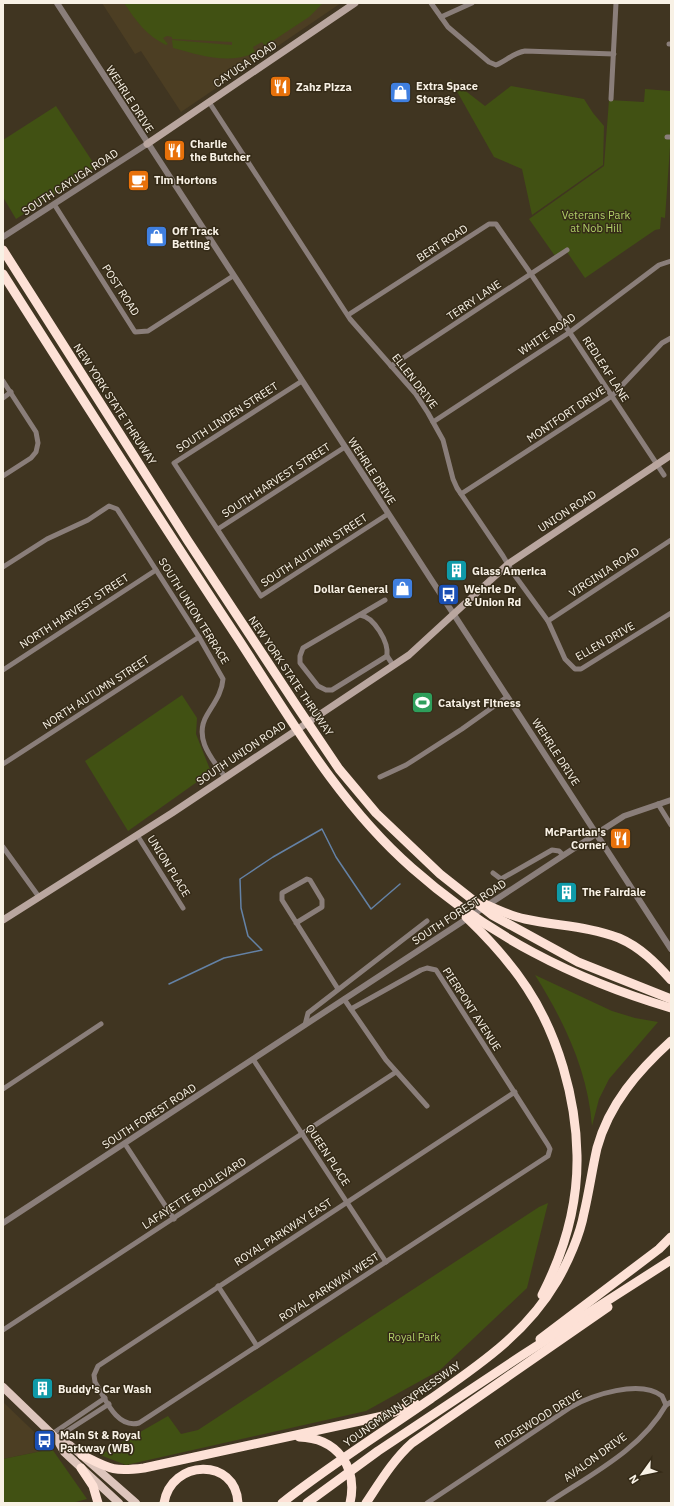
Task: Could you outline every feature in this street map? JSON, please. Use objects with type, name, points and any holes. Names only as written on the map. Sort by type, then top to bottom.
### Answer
[{"type":"highway","name":"NEW YORK STATE THRUWAY","points":[[4,251],[188,541],[339,769],[376,813],[409,846],[492,915],[561,953],[607,975],[671,998]]},
{"type":"highway","name":"NEW YORK STATE THRUWAY","points":[[3,274],[178,547],[325,771],[351,804],[410,867],[440,892],[490,929],[526,950],[623,994],[671,1008]]},
{"type":"highway","points":[[440,892],[501,953],[528,989],[553,1040],[569,1094],[577,1155],[575,1186],[569,1225],[560,1255],[530,1317]]},
{"type":"highway","points":[[465,893],[498,911],[516,917],[586,928],[619,938],[638,949],[654,962],[671,980]]},
{"type":"highway","points":[[530,1317],[557,1281],[568,1261],[584,1215],[598,1148],[614,1107],[629,1084],[649,1060],[671,1041]]},
{"type":"highway","points":[[521,1356],[555,1326],[634,1269],[671,1237]]},
{"type":"highway","points":[[307,1503],[378,1451],[521,1356],[671,1260]]},
{"type":"highway","points":[[366,1503],[389,1468],[412,1443],[578,1329],[647,1275]]},
{"type":"highway","name":"YOUNGMANN EXPRESSWAY","points":[[282,1503],[490,1357],[521,1330],[530,1317]]},
{"type":"highway","points":[[82,1455],[111,1469],[121,1471],[144,1468],[383,1416],[432,1398]]},
{"type":"highway","points":[[281,1438],[309,1438],[321,1441],[339,1453],[347,1465],[352,1488],[350,1503]]},
{"type":"highway","points":[[81,1468],[93,1486],[98,1503]]},
{"type":"highway","points":[[164,1503],[165,1496],[177,1478],[186,1472],[208,1469],[219,1473],[226,1478],[234,1488],[238,1503]]},
{"type":"main road","name":"CAYUGA ROAD","points":[[147,144],[355,3]]},
{"type":"main road","name":"UNION ROAD","points":[[479,589],[508,564],[671,455]]},
{"type":"main road","name":"SOUTH UNION ROAD","points":[[3,920],[137,835],[393,665],[419,646],[479,589]]},
{"type":"main road","points":[[3,1387],[54,1436],[64,1452],[119,1503]]},
{"type":"main road","points":[[54,1436],[70,1445],[136,1503]]},
{"type":"street","name":"WEHRLE DRIVE","points":[[57,3],[147,144],[670,946]]},
{"type":"street","points":[[431,3],[448,27],[489,62],[496,65],[504,62],[513,54],[525,51],[614,54]]},
{"type":"street","points":[[441,16],[472,3]]},
{"type":"street","points":[[611,99],[616,3]]},
{"type":"street","name":"ELLEN DRIVE","points":[[209,102],[348,315],[414,393],[433,422],[443,440],[452,479],[508,564],[548,621],[566,659],[575,669],[586,666],[671,613]]},
{"type":"street","name":"SOUTH CAYUGA ROAD","points":[[3,237],[147,144]]},
{"type":"street","name":"POST ROAD","points":[[54,204],[135,332],[148,330],[233,276]]},
{"type":"street","name":"BERT ROAD","points":[[348,315],[489,224],[499,226],[531,274]]},
{"type":"street","name":"TERRY LANE","points":[[391,366],[567,250]]},
{"type":"street","name":"WHITE ROAD","points":[[433,422],[570,332],[659,265],[671,261]]},
{"type":"street","name":"REDLEAF LANE","points":[[531,274],[664,475]]},
{"type":"street","name":"MONTFORT DRIVE","points":[[461,494],[612,396],[662,343],[671,338]]},
{"type":"street","points":[[3,381],[36,432],[38,443],[36,452],[31,458],[3,476]]},
{"type":"street","name":"SOUTH LINDEN STREET","points":[[218,529],[174,462],[302,381]]},
{"type":"street","points":[[3,398],[11,392]]},
{"type":"street","name":"SOUTH HARVEST STREET","points":[[218,529],[345,447]]},
{"type":"street","name":"SOUTH UNION TERRACE","points":[[3,567],[47,539],[88,520],[109,506],[117,509],[199,637],[223,679],[219,695],[203,725],[201,736],[206,749],[225,777]]},
{"type":"street","name":"SOUTH AUTUMN STREET","points":[[218,529],[261,596],[388,514]]},
{"type":"street","name":"VIRGINIA ROAD","points":[[548,621],[671,540]]},
{"type":"street","name":"NORTH HARVEST STREET","points":[[3,670],[156,570]]},
{"type":"street","points":[[385,600],[303,648],[300,656],[300,663],[318,686],[326,690],[332,690],[387,656]]},
{"type":"street","points":[[360,615],[367,616],[375,624],[388,650],[387,656],[393,665]]},
{"type":"street","name":"NORTH AUTUMN STREET","points":[[3,764],[199,637]]},
{"type":"street","points":[[380,777],[403,767],[462,729],[507,697]]},
{"type":"street","name":"SOUTH FOREST ROAD","points":[[3,1223],[624,816],[671,800]]},
{"type":"street","points":[[658,804],[671,825]]},
{"type":"street","name":"UNION PLACE","points":[[137,835],[184,908]]},
{"type":"street","points":[[3,847],[39,897]]},
{"type":"street","points":[[493,873],[501,879],[552,850],[559,851],[564,855]]},
{"type":"street","points":[[296,923],[322,907],[322,900],[310,880],[307,879],[282,893],[281,897],[296,923],[338,990]]},
{"type":"street","name":"SOUTH FOREST ROAD","points":[[305,1025],[308,1013],[426,921]]},
{"type":"street","name":"PIERPONT AVENUE","points":[[351,1009],[421,970],[432,968],[439,975],[545,1140]]},
{"type":"street","points":[[344,999],[396,1072],[427,1106]]},
{"type":"street","points":[[3,1089],[102,1024]]},
{"type":"street","name":"QUEEN PLACE","points":[[253,1059],[386,1262]]},
{"type":"street","name":"LAFAYETTE BOULEVARD","points":[[3,1330],[396,1072]]},
{"type":"street","name":"ROYAL PARKWAY EAST","points":[[109,1404],[94,1378],[96,1368],[218,1286],[515,1092]]},
{"type":"street","name":"ROYAL PARKWAY WEST","points":[[109,1404],[122,1421],[130,1424],[139,1423],[548,1156],[550,1149],[545,1140]]},
{"type":"street","points":[[125,1144],[174,1219]]},
{"type":"street","points":[[218,1286],[257,1346]]},
{"type":"street","name":"RIDGEWOOD DRIVE","points":[[426,1503],[571,1407],[592,1397],[613,1392],[647,1390],[662,1396],[666,1405]]},
{"type":"street","points":[[54,1436],[105,1398]]},
{"type":"street","points":[[666,1405],[671,1402]]},
{"type":"street","points":[[54,1436],[109,1404]]},
{"type":"street","name":"AVALON DRIVE","points":[[548,1503],[629,1446],[652,1425],[666,1405]]},
{"type":"shaded area","points":[[102,3],[341,3],[181,112],[141,51],[135,54]]},
{"type":"shaded area","points":[[3,1402],[52,1449],[3,1459]]},
{"type":"green space","points":[[124,3],[323,3],[309,17],[265,46],[262,42],[253,47],[255,53],[245,57],[224,59],[203,56],[173,48],[172,40],[232,45],[232,42],[172,39],[172,37],[167,36],[163,38],[168,44],[166,45],[153,37],[142,27]]},
{"type":"green space","points":[[450,79],[485,106],[511,86],[584,99],[604,126],[603,165],[532,215],[522,169],[494,157]]},
{"type":"green space","name":"Veterans Park at Nob Hill","points":[[645,89],[671,91],[671,133],[665,218],[661,217],[660,229],[655,230],[585,278],[565,249],[555,256],[529,219],[604,166],[609,100],[644,102]]},
{"type":"green space","points":[[56,106],[96,167],[16,219],[3,197],[3,140]]},
{"type":"green space","points":[[182,695],[197,718],[196,734],[211,772],[128,831],[85,761]]},
{"type":"green space","points":[[535,975],[612,1011],[635,1018],[658,1022],[609,1079],[599,1099],[592,1126],[590,1106],[580,1066],[573,1047],[556,1010]]},
{"type":"green space","name":"Royal Park","points":[[548,1203],[527,1288],[440,1370],[366,1411],[126,1465],[100,1455],[168,1416],[181,1434],[198,1430],[539,1207]]},
{"type":"green space","points":[[52,1449],[87,1499],[72,1503],[3,1503],[3,1459]]},
{"type":"waterway","points":[[169,984],[224,958],[262,950],[248,936],[241,908],[240,879],[273,857],[322,829],[336,857],[371,909],[400,884]]},
{"type":"place","name":"Zahz Pizza","points":[[281,87]]},
{"type":"place","name":"Extra Space Storage","points":[[401,92]]},
{"type":"place","name":"Charlie the Butcher","points":[[174,150]]},
{"type":"place","name":"Tim Hortons","points":[[139,180]]},
{"type":"place","name":"Off Track Betting","points":[[157,237]]},
{"type":"place","name":"Glass America","points":[[457,571]]},
{"type":"place","name":"Dollar General","points":[[403,589]]},
{"type":"place","name":"Wehrle Dr & Union Rd","points":[[448,595]]},
{"type":"place","name":"Catalyst Fitness","points":[[422,703]]},
{"type":"place","name":"McPartlan's Corner","points":[[621,838]]},
{"type":"place","name":"The Fairdale","points":[[566,892]]},
{"type":"place","name":"Buddy's Car Wash","points":[[42,1389]]},
{"type":"place","name":"Main St & Royal Parkway (WB)","points":[[45,1441]]}]
